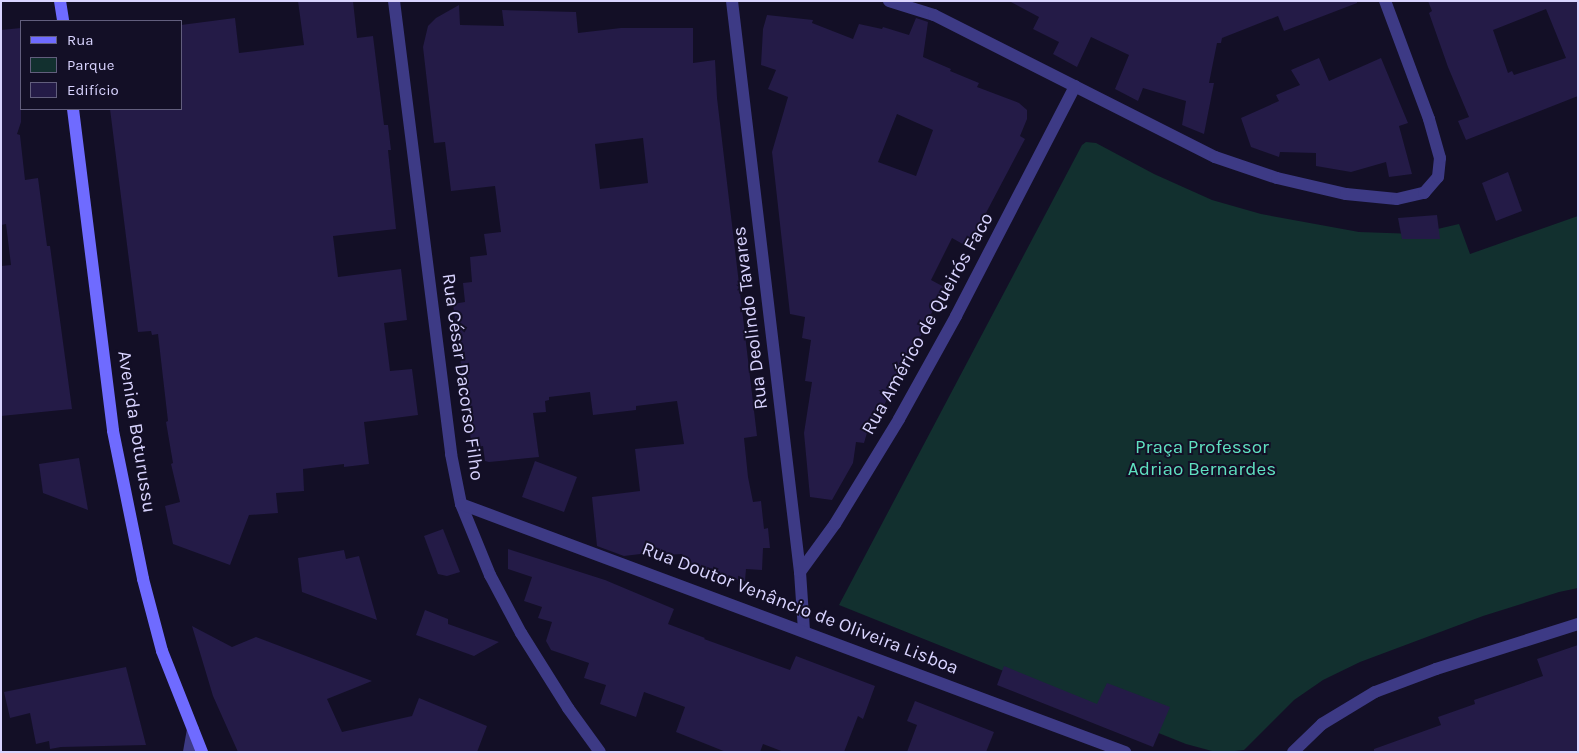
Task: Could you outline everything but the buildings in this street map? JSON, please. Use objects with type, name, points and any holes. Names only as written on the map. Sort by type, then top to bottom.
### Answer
[{"type":"main road","points":[[60,1],[62,20]]},
{"type":"main road","name":"Avenida Boturussu","points":[[73,110],[113,431],[142,578],[162,651],[202,752]]},
{"type":"street","name":"Rua César Dacorso Filho","points":[[394,1],[450,454],[461,504],[490,575],[521,633],[568,708],[600,752]]},
{"type":"street","name":"Rua Deolindo Tavares","points":[[732,1],[800,572],[804,630]]},
{"type":"street","points":[[889,1],[934,15],[1215,157],[1277,178],[1346,194],[1396,199],[1424,193],[1438,177],[1440,158],[1429,119],[1385,1]]},
{"type":"street","name":"Rua Américo de Queirós Faco","points":[[800,572],[835,524],[899,419],[956,316],[1075,86]]},
{"type":"street","name":"Rua Doutor Venâncio de Oliveira Lisboa","points":[[461,504],[804,630],[1125,752]]},
{"type":"street","points":[[1293,752],[1322,724],[1376,692],[1436,669],[1578,624]]},
{"type":"street","points":[[189,752],[193,729]]},
{"type":"green space","name":"Praça Professor Adriao Bernardes","points":[[1086,142],[1096,143],[1154,174],[1212,200],[1261,214],[1359,232],[1416,234],[1459,224],[1470,254],[1578,216],[1578,588],[1559,592],[1483,616],[1360,662],[1323,680],[1294,700],[1244,750],[1226,752],[1212,751],[1186,744],[839,605],[1082,145]]}]
